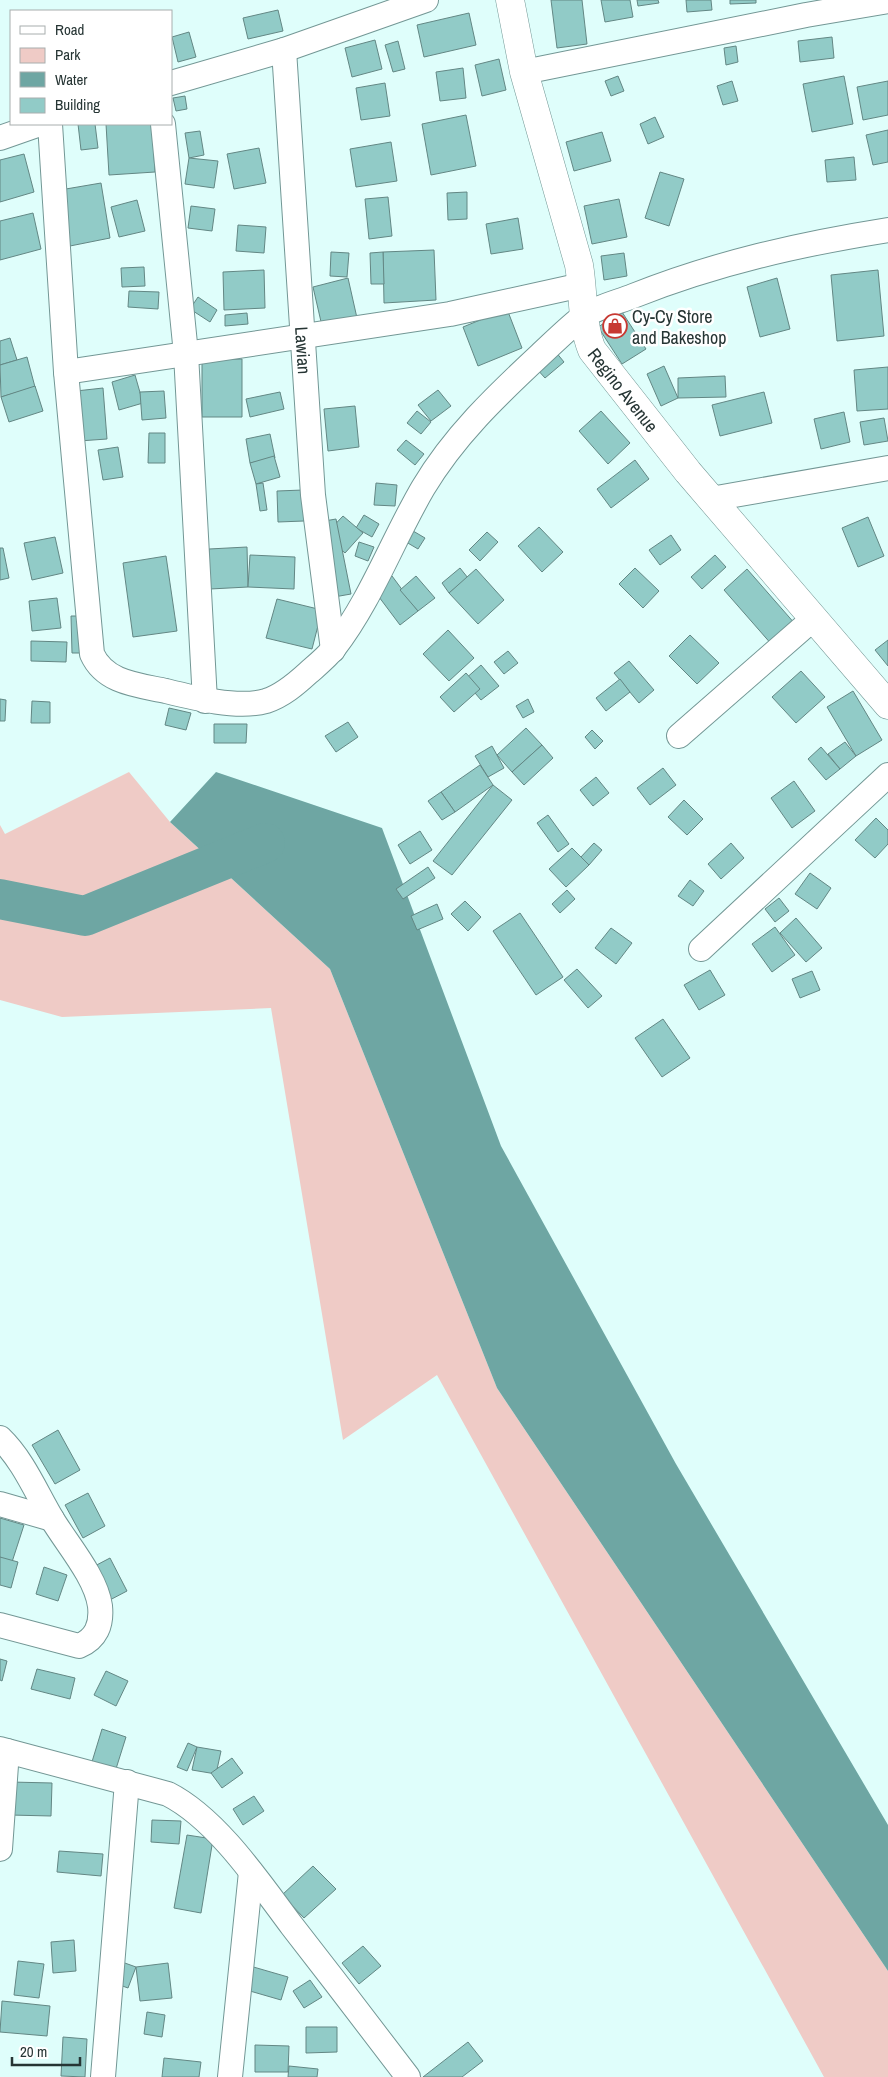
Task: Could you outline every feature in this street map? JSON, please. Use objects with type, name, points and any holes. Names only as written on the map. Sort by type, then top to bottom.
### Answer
[{"type":"street","points":[[172,83],[284,50],[426,0]]},
{"type":"street","name":"Regino Avenue","points":[[510,0],[524,72],[579,265],[583,316],[586,335],[592,350],[711,499],[888,705]]},
{"type":"street","points":[[524,72],[806,15],[888,1]]},
{"type":"street","name":"Lawian","points":[[284,50],[313,496],[333,650]]},
{"type":"street","points":[[0,138],[37,125]]},
{"type":"street","points":[[50,125],[66,372],[92,654],[96,664],[113,677],[205,701],[252,703],[266,701],[283,693],[299,681],[333,650],[359,611],[423,488],[444,456],[464,430],[494,397],[583,316],[666,283],[729,263],[820,241],[888,230]]},
{"type":"street","points":[[163,125],[186,354],[205,701]]},
{"type":"street","points":[[66,372],[450,314],[582,285]]},
{"type":"street","points":[[711,499],[888,468]]},
{"type":"street","points":[[680,736],[813,619]]},
{"type":"street","points":[[701,948],[888,775]]},
{"type":"street","points":[[0,1438],[25,1472],[87,1574],[97,1594],[100,1607],[99,1629],[93,1637],[79,1646],[0,1625]]},
{"type":"street","points":[[0,1504],[52,1518]]},
{"type":"street","points":[[0,1849],[4,1750],[127,1782],[168,1794],[186,1803],[204,1818],[251,1872],[408,2077]]},
{"type":"street","points":[[103,2077],[127,1782]]},
{"type":"street","points":[[230,2077],[251,1872]]},
{"type":"green space","points":[[129,772],[170,822],[330,969],[497,1388],[888,1971],[888,2077],[824,2077],[437,1375],[343,1440],[271,1008],[62,1017],[0,1000],[0,825],[5,834]]},
{"type":"water","points":[[216,772],[382,828],[501,1146],[676,1464],[888,1825],[888,1971],[497,1388],[330,969],[170,822]]},
{"type":"building","points":[[551,0],[582,0],[587,44],[557,48]]},
{"type":"building","points":[[601,0],[630,0],[633,17],[605,22]]},
{"type":"building","points":[[637,0],[658,0],[659,3],[638,6]]},
{"type":"building","points":[[686,0],[711,0],[712,10],[687,12]]},
{"type":"building","points":[[730,0],[756,0],[756,3],[730,4]]},
{"type":"building","points":[[278,10],[283,31],[248,39],[243,18]]},
{"type":"building","points":[[469,13],[476,45],[424,57],[417,25]]},
{"type":"building","points":[[189,32],[196,57],[178,62],[172,37]]},
{"type":"building","points":[[832,37],[834,58],[800,62],[798,41]]},
{"type":"building","points":[[375,40],[382,69],[352,77],[345,48]]},
{"type":"building","points":[[398,41],[405,69],[393,72],[385,45]]},
{"type":"building","points":[[736,46],[738,62],[726,65],[724,48]]},
{"type":"building","points":[[499,59],[506,90],[482,96],[475,65]]},
{"type":"building","points":[[463,68],[466,98],[440,101],[436,72]]},
{"type":"building","points":[[618,76],[624,91],[611,96],[605,81]]},
{"type":"building","points":[[844,76],[853,124],[812,132],[803,84]]},
{"type":"building","points":[[732,81],[738,101],[723,105],[717,86]]},
{"type":"building","points":[[888,81],[888,115],[863,120],[857,87]]},
{"type":"building","points":[[385,83],[390,116],[361,120],[356,88]]},
{"type":"building","points":[[185,96],[187,109],[176,111],[173,98]]},
{"type":"building","points":[[466,115],[476,166],[431,175],[422,124]]},
{"type":"building","points":[[655,117],[664,137],[648,144],[640,124]]},
{"type":"building","points":[[78,125],[95,125],[98,148],[81,150]]},
{"type":"building","points":[[106,125],[152,125],[155,172],[109,175]]},
{"type":"building","points":[[888,130],[888,162],[873,165],[866,135]]},
{"type":"building","points":[[200,131],[204,155],[189,158],[185,133]]},
{"type":"building","points":[[602,132],[611,161],[574,171],[566,142]]},
{"type":"building","points":[[391,142],[397,181],[356,187],[350,149]]},
{"type":"building","points":[[259,148],[266,183],[234,189],[227,154]]},
{"type":"building","points":[[24,154],[34,192],[0,202],[0,160]]},
{"type":"building","points":[[854,157],[856,180],[827,182],[825,160]]},
{"type":"building","points":[[189,158],[218,161],[214,188],[185,184]]},
{"type":"building","points":[[660,172],[684,179],[669,226],[645,218]]},
{"type":"building","points":[[101,183],[110,238],[70,246],[60,190]]},
{"type":"building","points":[[467,192],[467,219],[448,220],[447,193]]},
{"type":"building","points":[[388,197],[392,236],[369,239],[365,199]]},
{"type":"building","points":[[619,199],[627,237],[592,244],[584,206]]},
{"type":"building","points":[[137,200],[145,231],[119,237],[111,207]]},
{"type":"building","points":[[191,206],[215,209],[212,231],[188,228]]},
{"type":"building","points":[[33,213],[41,249],[0,260],[0,221]]},
{"type":"building","points":[[518,218],[523,249],[491,254],[486,224]]},
{"type":"building","points":[[238,225],[266,227],[264,253],[236,251]]},
{"type":"building","points":[[434,250],[436,300],[384,303],[383,252]]},
{"type":"building","points":[[331,252],[349,253],[347,277],[330,276]]},
{"type":"building","points":[[383,252],[384,284],[371,284],[370,253]]},
{"type":"building","points":[[624,253],[627,276],[604,280],[601,256]]},
{"type":"building","points":[[144,267],[145,286],[122,287],[121,268]]},
{"type":"building","points":[[264,270],[265,308],[224,310],[223,272]]},
{"type":"building","points":[[878,270],[884,336],[837,341],[831,275]]},
{"type":"building","points":[[348,278],[357,318],[322,326],[313,287]]},
{"type":"building","points":[[777,278],[790,329],[760,337],[747,287]]},
{"type":"building","points":[[129,291],[159,292],[158,309],[128,307]]},
{"type":"building","points":[[198,297],[217,310],[210,322],[190,309]]},
{"type":"building","points":[[507,309],[522,348],[478,366],[463,327]]},
{"type":"building","points":[[622,312],[646,349],[622,364],[598,327]]},
{"type":"building","points":[[247,313],[248,324],[225,326],[225,315]]},
{"type":"building","points":[[10,338],[17,360],[0,365],[0,341]]},
{"type":"building","points":[[555,351],[564,362],[545,378],[536,368]]},
{"type":"building","points":[[27,357],[35,387],[1,397],[0,365]]},
{"type":"building","points":[[242,359],[242,417],[202,417],[202,360]]},
{"type":"building","points":[[664,366],[678,398],[661,406],[647,374]]},
{"type":"building","points":[[888,367],[888,409],[857,411],[854,370]]},
{"type":"building","points":[[135,375],[143,403],[119,410],[112,382]]},
{"type":"building","points":[[725,376],[726,397],[678,398],[678,378]]},
{"type":"building","points":[[35,386],[43,411],[9,422],[1,397]]},
{"type":"building","points":[[103,388],[107,439],[79,441],[76,391]]},
{"type":"building","points":[[438,390],[451,406],[431,421],[418,405]]},
{"type":"building","points":[[164,391],[166,418],[142,420],[140,392]]},
{"type":"building","points":[[280,392],[284,409],[250,417],[246,399]]},
{"type":"building","points":[[764,392],[772,423],[720,436],[712,405]]},
{"type":"building","points":[[355,406],[359,447],[328,451],[324,409]]},
{"type":"building","points":[[417,411],[431,422],[421,434],[407,423]]},
{"type":"building","points":[[601,411],[630,443],[608,464],[579,431]]},
{"type":"building","points":[[844,412],[850,442],[821,449],[814,419]]},
{"type":"building","points":[[884,418],[888,441],[864,445],[860,422]]},
{"type":"building","points":[[149,433],[165,433],[165,463],[148,463]]},
{"type":"building","points":[[270,434],[275,458],[250,463],[246,439]]},
{"type":"building","points":[[406,440],[424,454],[415,465],[397,450]]},
{"type":"building","points":[[118,447],[123,477],[103,480],[98,450]]},
{"type":"building","points":[[274,456],[280,477],[256,484],[250,463]]},
{"type":"building","points":[[635,460],[649,479],[611,508],[597,489]]},
{"type":"building","points":[[263,483],[267,510],[260,511],[256,484]]},
{"type":"building","points":[[376,483],[397,485],[395,506],[374,505]]},
{"type":"building","points":[[303,490],[304,521],[278,522],[277,491]]},
{"type":"building","points":[[364,515],[379,524],[372,537],[356,528]]},
{"type":"building","points":[[343,516],[363,533],[345,553],[325,535]]},
{"type":"building","points":[[868,517],[884,556],[858,567],[842,528]]},
{"type":"building","points":[[336,519],[351,594],[334,597],[319,522]]},
{"type":"building","points":[[539,527],[563,552],[542,572],[518,546]]},
{"type":"building","points":[[408,528],[425,538],[418,549],[401,539]]},
{"type":"building","points":[[487,532],[498,542],[480,561],[469,550]]},
{"type":"building","points":[[671,535],[681,550],[660,565],[649,550]]},
{"type":"building","points":[[55,537],[63,573],[32,580],[24,543]]},
{"type":"building","points":[[359,542],[374,547],[368,561],[355,556]]},
{"type":"building","points":[[247,547],[248,587],[210,589],[209,549]]},
{"type":"building","points":[[0,548],[3,548],[9,578],[0,580]]},
{"type":"building","points":[[250,555],[295,557],[294,589],[248,587]]},
{"type":"building","points":[[715,555],[726,567],[702,589],[691,577]]},
{"type":"building","points":[[166,556],[177,631],[133,637],[123,563]]},
{"type":"building","points":[[460,568],[468,578],[449,593],[442,583]]},
{"type":"building","points":[[635,568],[659,591],[643,608],[619,584]]},
{"type":"building","points":[[476,569],[504,600],[478,624],[449,593]]},
{"type":"building","points":[[747,569],[796,625],[773,646],[724,590]]},
{"type":"building","points":[[392,576],[418,611],[400,625],[373,589]]},
{"type":"building","points":[[416,576],[435,598],[418,611],[400,590]]},
{"type":"building","points":[[57,598],[61,628],[32,631],[29,601]]},
{"type":"building","points":[[277,599],[322,610],[312,649],[266,638]]},
{"type":"building","points":[[71,616],[86,616],[88,653],[72,653]]},
{"type":"building","points":[[448,630],[474,658],[449,681],[423,654]]},
{"type":"building","points":[[690,635],[719,663],[697,684],[669,656]]},
{"type":"building","points":[[888,640],[888,666],[875,650]]},
{"type":"building","points":[[31,641],[67,642],[66,662],[31,661]]},
{"type":"building","points":[[508,651],[518,663],[504,674],[494,662]]},
{"type":"building","points":[[629,661],[654,690],[639,703],[614,673]]},
{"type":"building","points":[[481,665],[499,686],[481,700],[464,680]]},
{"type":"building","points":[[801,671],[825,697],[796,723],[772,697]]},
{"type":"building","points":[[466,673],[480,689],[454,712],[440,697]]},
{"type":"building","points":[[620,679],[630,692],[606,711],[596,698]]},
{"type":"building","points":[[853,691],[882,740],[856,756],[827,707]]},
{"type":"building","points":[[0,699],[6,700],[5,721],[0,721]]},
{"type":"building","points":[[528,699],[534,712],[523,718],[516,706]]},
{"type":"building","points":[[32,701],[50,702],[50,723],[31,723]]},
{"type":"building","points":[[169,708],[191,713],[186,730],[165,725]]},
{"type":"building","points":[[348,722],[358,737],[336,752],[325,736]]},
{"type":"building","points":[[214,724],[247,724],[246,743],[214,743]]},
{"type":"building","points":[[526,728],[542,745],[512,772],[497,755]]},
{"type":"building","points":[[592,730],[603,741],[595,749],[585,737]]},
{"type":"building","points":[[845,742],[856,756],[840,769],[828,754]]},
{"type":"building","points":[[542,745],[553,758],[524,785],[512,772]]},
{"type":"building","points":[[492,746],[504,768],[488,777],[475,756]]},
{"type":"building","points":[[821,747],[840,769],[826,780],[808,759]]},
{"type":"building","points":[[480,765],[493,785],[455,812],[441,792]]},
{"type":"building","points":[[663,768],[676,785],[650,805],[637,788]]},
{"type":"building","points":[[596,777],[609,793],[593,806],[580,790]]},
{"type":"building","points":[[794,781],[815,811],[792,828],[771,798]]},
{"type":"building","points":[[493,785],[512,800],[452,875],[433,861]]},
{"type":"building","points":[[441,792],[455,812],[442,820],[428,801]]},
{"type":"building","points":[[684,800],[703,819],[687,835],[668,817]]},
{"type":"building","points":[[548,815],[569,844],[558,852],[537,823]]},
{"type":"building","points":[[876,818],[888,830],[888,844],[875,858],[855,840]]},
{"type":"building","points":[[420,831],[432,850],[410,864],[398,845]]},
{"type":"building","points":[[594,843],[602,850],[589,865],[580,858]]},
{"type":"building","points":[[731,843],[744,858],[721,879],[708,864]]},
{"type":"building","points":[[572,848],[589,865],[566,887],[549,869]]},
{"type":"building","points":[[428,867],[435,878],[403,899],[396,889]]},
{"type":"building","points":[[810,873],[831,888],[817,909],[795,894]]},
{"type":"building","points":[[690,880],[704,891],[693,906],[678,896]]},
{"type":"building","points":[[567,890],[575,899],[560,913],[552,904]]},
{"type":"building","points":[[779,898],[789,911],[775,922],[765,909]]},
{"type":"building","points":[[465,901],[481,917],[468,931],[451,914]]},
{"type":"building","points":[[437,904],[443,919],[417,930],[411,916]]},
{"type":"building","points":[[520,913],[563,977],[536,995],[493,931]]},
{"type":"building","points":[[796,918],[822,948],[806,962],[780,933]]},
{"type":"building","points":[[775,927],[795,955],[772,972],[752,944]]},
{"type":"building","points":[[611,928],[632,943],[616,964],[595,948]]},
{"type":"building","points":[[577,969],[602,996],[588,1008],[564,980]]},
{"type":"building","points":[[710,970],[725,995],[699,1010],[684,985]]},
{"type":"building","points":[[812,971],[820,990],[800,998],[792,979]]},
{"type":"building","points":[[663,1019],[690,1058],[662,1077],[635,1038]]},
{"type":"building","points":[[58,1430],[80,1470],[55,1484],[32,1445]]},
{"type":"building","points":[[88,1493],[105,1526],[83,1538],[65,1505]]},
{"type":"building","points":[[0,1518],[24,1525],[12,1562],[0,1558]]},
{"type":"building","points":[[0,1557],[18,1562],[11,1588],[0,1585]]},
{"type":"building","points":[[110,1558],[127,1591],[106,1602],[89,1569]]},
{"type":"building","points":[[44,1567],[67,1575],[58,1601],[36,1594]]},
{"type":"building","points":[[0,1659],[7,1661],[2,1681],[0,1680]]},
{"type":"building","points":[[37,1669],[75,1678],[70,1699],[31,1689]]},
{"type":"building","points":[[106,1671],[128,1681],[116,1706],[94,1695]]},
{"type":"building","points":[[102,1729],[126,1737],[115,1772],[91,1765]]},
{"type":"building","points":[[188,1743],[197,1747],[187,1771],[177,1767]]},
{"type":"building","points":[[197,1747],[221,1751],[216,1774],[192,1770]]},
{"type":"building","points":[[232,1758],[243,1773],[222,1788],[211,1773]]},
{"type":"building","points":[[11,1782],[52,1783],[51,1816],[10,1815]]},
{"type":"building","points":[[254,1796],[264,1811],[243,1825],[233,1809]]},
{"type":"building","points":[[152,1820],[181,1821],[179,1844],[151,1842]]},
{"type":"building","points":[[187,1835],[213,1839],[201,1913],[174,1908]]},
{"type":"building","points":[[59,1851],[103,1854],[101,1876],[57,1872]]},
{"type":"building","points":[[313,1866],[336,1889],[304,1918],[282,1895]]},
{"type":"building","points":[[74,1940],[76,1971],[53,1973],[51,1942]]},
{"type":"building","points":[[363,1946],[381,1966],[359,1984],[342,1963]]},
{"type":"building","points":[[18,1961],[44,1964],[39,1998],[14,1995]]},
{"type":"building","points":[[122,1962],[136,1967],[128,1988],[114,1983]]},
{"type":"building","points":[[168,1963],[172,1998],[140,2001],[136,1967]]},
{"type":"building","points":[[250,1966],[288,1977],[281,2000],[243,1989]]},
{"type":"building","points":[[310,1980],[322,1997],[304,2008],[293,1991]]},
{"type":"building","points":[[2,2001],[50,2006],[47,2036],[0,2032]]},
{"type":"building","points":[[147,2012],[165,2015],[162,2037],[144,2034]]},
{"type":"building","points":[[306,2027],[337,2027],[337,2052],[306,2053]]},
{"type":"building","points":[[63,2037],[87,2039],[85,2077],[61,2076]]},
{"type":"building","points":[[468,2042],[483,2061],[462,2077],[423,2077]]},
{"type":"building","points":[[255,2045],[289,2046],[288,2072],[255,2072]]},
{"type":"building","points":[[164,2058],[201,2062],[199,2077],[162,2077]]},
{"type":"building","points":[[289,2066],[318,2069],[317,2077],[288,2077]]},
{"type":"waterway","points":[[0,899],[85,916],[265,843]]},
{"type":"place","name":"Cy-Cy Store and Bakeshop","points":[[615,326]]}]
